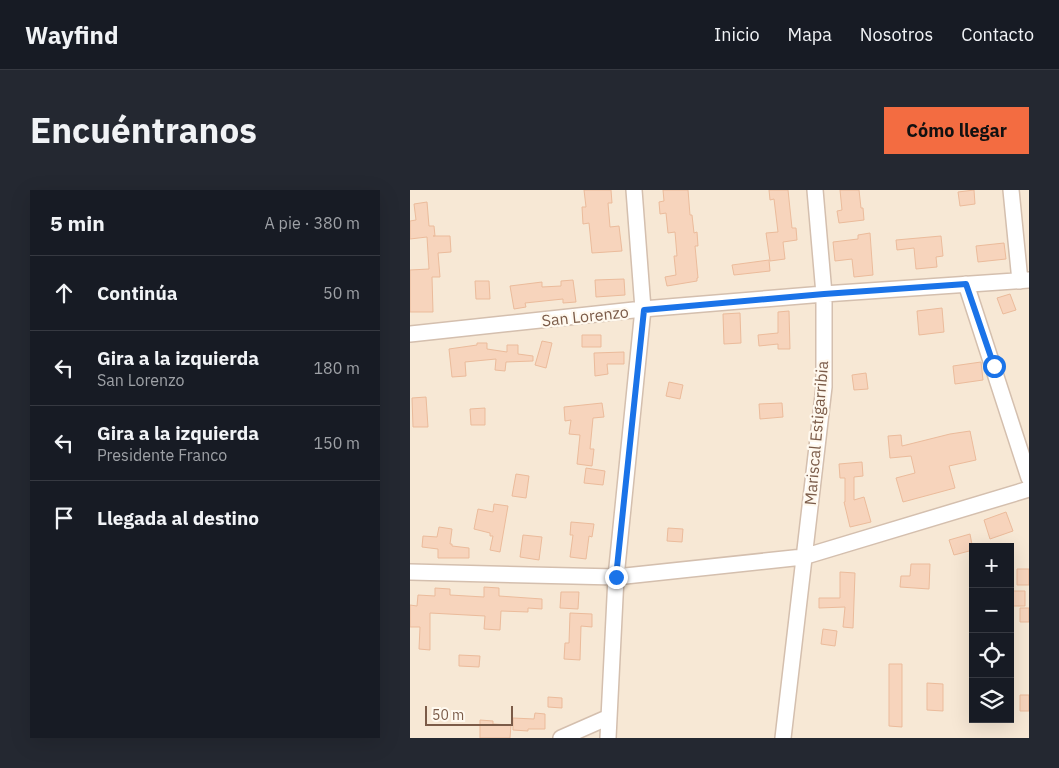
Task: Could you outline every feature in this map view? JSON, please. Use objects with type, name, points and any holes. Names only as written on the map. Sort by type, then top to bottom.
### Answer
[{"type":"street","points":[[608,738],[616,577],[644,310],[634,190]]},
{"type":"street","name":"Mariscal Estigarribia","points":[[783,738],[824,387],[824,294],[815,190]]},
{"type":"street","points":[[1011,190],[1024,280]]},
{"type":"street","name":"San Lorenzo","points":[[410,334],[824,294],[1024,280]]},
{"type":"street","points":[[966,284],[1029,478]]},
{"type":"street","points":[[410,572],[616,577],[804,557],[1029,489]]},
{"type":"street","points":[[561,738],[609,717]]},
{"type":"shaded area","points":[[410,190],[1029,190],[1029,738],[410,738]]},
{"type":"building","points":[[584,190],[611,190],[612,203],[608,203],[610,227],[619,226],[622,251],[592,253],[589,223],[583,224],[582,207],[586,207]]},
{"type":"building","points":[[663,190],[688,190],[690,215],[692,215],[694,233],[697,232],[698,246],[695,246],[697,281],[667,286],[665,277],[676,275],[674,256],[677,256],[675,232],[668,233],[666,213],[660,214],[659,202],[664,201]]},
{"type":"building","points":[[769,190],[788,190],[792,228],[796,228],[797,240],[783,242],[785,259],[770,261],[766,233],[778,232],[774,199],[770,200]]},
{"type":"building","points":[[840,190],[859,190],[864,220],[839,223],[837,211],[842,210]]},
{"type":"building","points":[[974,190],[975,204],[960,206],[958,192]]},
{"type":"building","points":[[427,202],[429,226],[434,226],[435,236],[450,236],[451,252],[438,253],[440,277],[432,277],[433,312],[410,312],[410,270],[429,269],[427,237],[410,239],[410,221],[416,220],[414,204]]},
{"type":"building","points":[[870,233],[873,275],[854,277],[852,259],[835,261],[833,242],[858,239],[858,235]]},
{"type":"building","points":[[941,236],[943,256],[936,257],[937,267],[916,269],[914,248],[897,250],[896,240]]},
{"type":"building","points":[[1004,243],[1006,259],[978,262],[976,246]]},
{"type":"building","points":[[769,260],[770,271],[734,275],[732,265]]},
{"type":"building","points":[[624,279],[625,295],[596,297],[595,280]]},
{"type":"building","points":[[573,280],[576,302],[563,303],[563,299],[525,303],[526,307],[514,309],[510,286],[542,282],[542,287],[561,286],[561,281]]},
{"type":"building","points":[[475,281],[489,281],[490,299],[476,299]]},
{"type":"building","points":[[1010,294],[1016,310],[1003,314],[997,298]]},
{"type":"building","points":[[942,308],[944,332],[919,335],[917,311]]},
{"type":"building","points":[[789,311],[790,349],[778,349],[778,344],[759,346],[758,335],[778,333],[778,312]]},
{"type":"building","points":[[740,313],[741,343],[724,344],[723,314]]},
{"type":"building","points":[[582,335],[601,335],[601,347],[582,347]]},
{"type":"building","points":[[542,341],[552,343],[546,368],[535,365]]},
{"type":"building","points":[[477,343],[487,343],[487,349],[507,352],[507,345],[518,345],[518,354],[533,356],[533,361],[506,362],[505,371],[495,370],[496,359],[465,362],[466,376],[452,377],[449,349],[477,345]]},
{"type":"building","points":[[624,352],[624,364],[607,364],[608,374],[595,376],[594,353]]},
{"type":"building","points":[[981,362],[983,380],[955,384],[953,366]]},
{"type":"building","points":[[866,373],[868,389],[854,390],[852,375]]},
{"type":"building","points":[[669,382],[683,385],[680,399],[666,396]]},
{"type":"building","points":[[426,397],[428,427],[413,427],[412,398]]},
{"type":"building","points":[[602,403],[604,417],[593,418],[590,449],[594,449],[592,466],[577,464],[580,435],[569,434],[571,420],[565,421],[564,407]]},
{"type":"building","points":[[782,403],[783,417],[760,419],[759,404]]},
{"type":"building","points":[[485,408],[485,425],[471,425],[470,409]]},
{"type":"building","points":[[970,431],[976,460],[949,466],[955,488],[903,502],[896,478],[915,473],[911,456],[890,458],[888,436],[901,435],[902,446]]},
{"type":"building","points":[[862,462],[863,476],[854,477],[854,500],[864,497],[871,522],[850,527],[844,502],[845,478],[840,478],[839,464]]},
{"type":"building","points":[[586,468],[605,471],[603,485],[584,483]]},
{"type":"building","points":[[516,474],[529,476],[526,498],[512,496]]},
{"type":"building","points":[[494,504],[508,506],[500,552],[490,550],[493,536],[490,536],[490,533],[474,529],[478,509],[493,512]]},
{"type":"building","points":[[1006,512],[1013,531],[990,539],[984,520]]},
{"type":"building","points":[[571,522],[594,524],[592,537],[589,536],[586,559],[570,557],[573,535],[570,535]]},
{"type":"building","points":[[439,527],[452,529],[450,544],[452,546],[469,548],[469,558],[438,558],[438,549],[422,547],[423,536],[437,537]]},
{"type":"building","points":[[668,528],[683,529],[682,542],[667,541]]},
{"type":"building","points":[[970,534],[972,543],[969,543],[969,551],[954,555],[949,540]]},
{"type":"building","points":[[523,535],[542,537],[539,560],[520,557]]},
{"type":"building","points":[[911,564],[930,564],[929,589],[900,587],[901,576],[910,576]]},
{"type":"building","points":[[1017,569],[1029,569],[1029,585],[1017,585]]},
{"type":"building","points":[[840,572],[855,573],[853,628],[843,627],[845,607],[819,608],[819,598],[840,598]]},
{"type":"building","points":[[484,587],[499,588],[499,596],[542,599],[542,609],[528,608],[528,612],[501,611],[500,630],[484,629],[485,616],[430,613],[430,650],[419,649],[420,627],[410,627],[410,605],[417,606],[418,595],[435,596],[435,588],[450,589],[450,595],[484,597]]},
{"type":"building","points":[[1014,591],[1025,591],[1025,606],[1014,606]]},
{"type":"building","points":[[561,592],[579,592],[578,609],[560,608]]},
{"type":"building","points":[[1020,608],[1029,608],[1029,622],[1020,622]]},
{"type":"building","points":[[570,613],[592,614],[592,627],[581,626],[580,660],[564,659],[565,643],[569,643]]},
{"type":"building","points":[[823,629],[837,631],[835,646],[821,644]]},
{"type":"building","points":[[459,655],[480,656],[479,667],[459,666]]},
{"type":"building","points":[[889,664],[902,664],[902,727],[889,726]]},
{"type":"building","points":[[927,683],[943,684],[943,711],[927,710]]},
{"type":"building","points":[[1020,695],[1029,695],[1029,711],[1020,711]]},
{"type":"building","points":[[548,697],[562,698],[562,708],[548,707]]},
{"type":"building","points":[[535,713],[545,714],[545,729],[513,730],[513,718],[534,719]]},
{"type":"building","points":[[480,720],[493,721],[493,724],[511,725],[510,738],[480,738]]},
{"type":"route","points":[[616,577],[644,310],[966,284],[994,366]]}]
